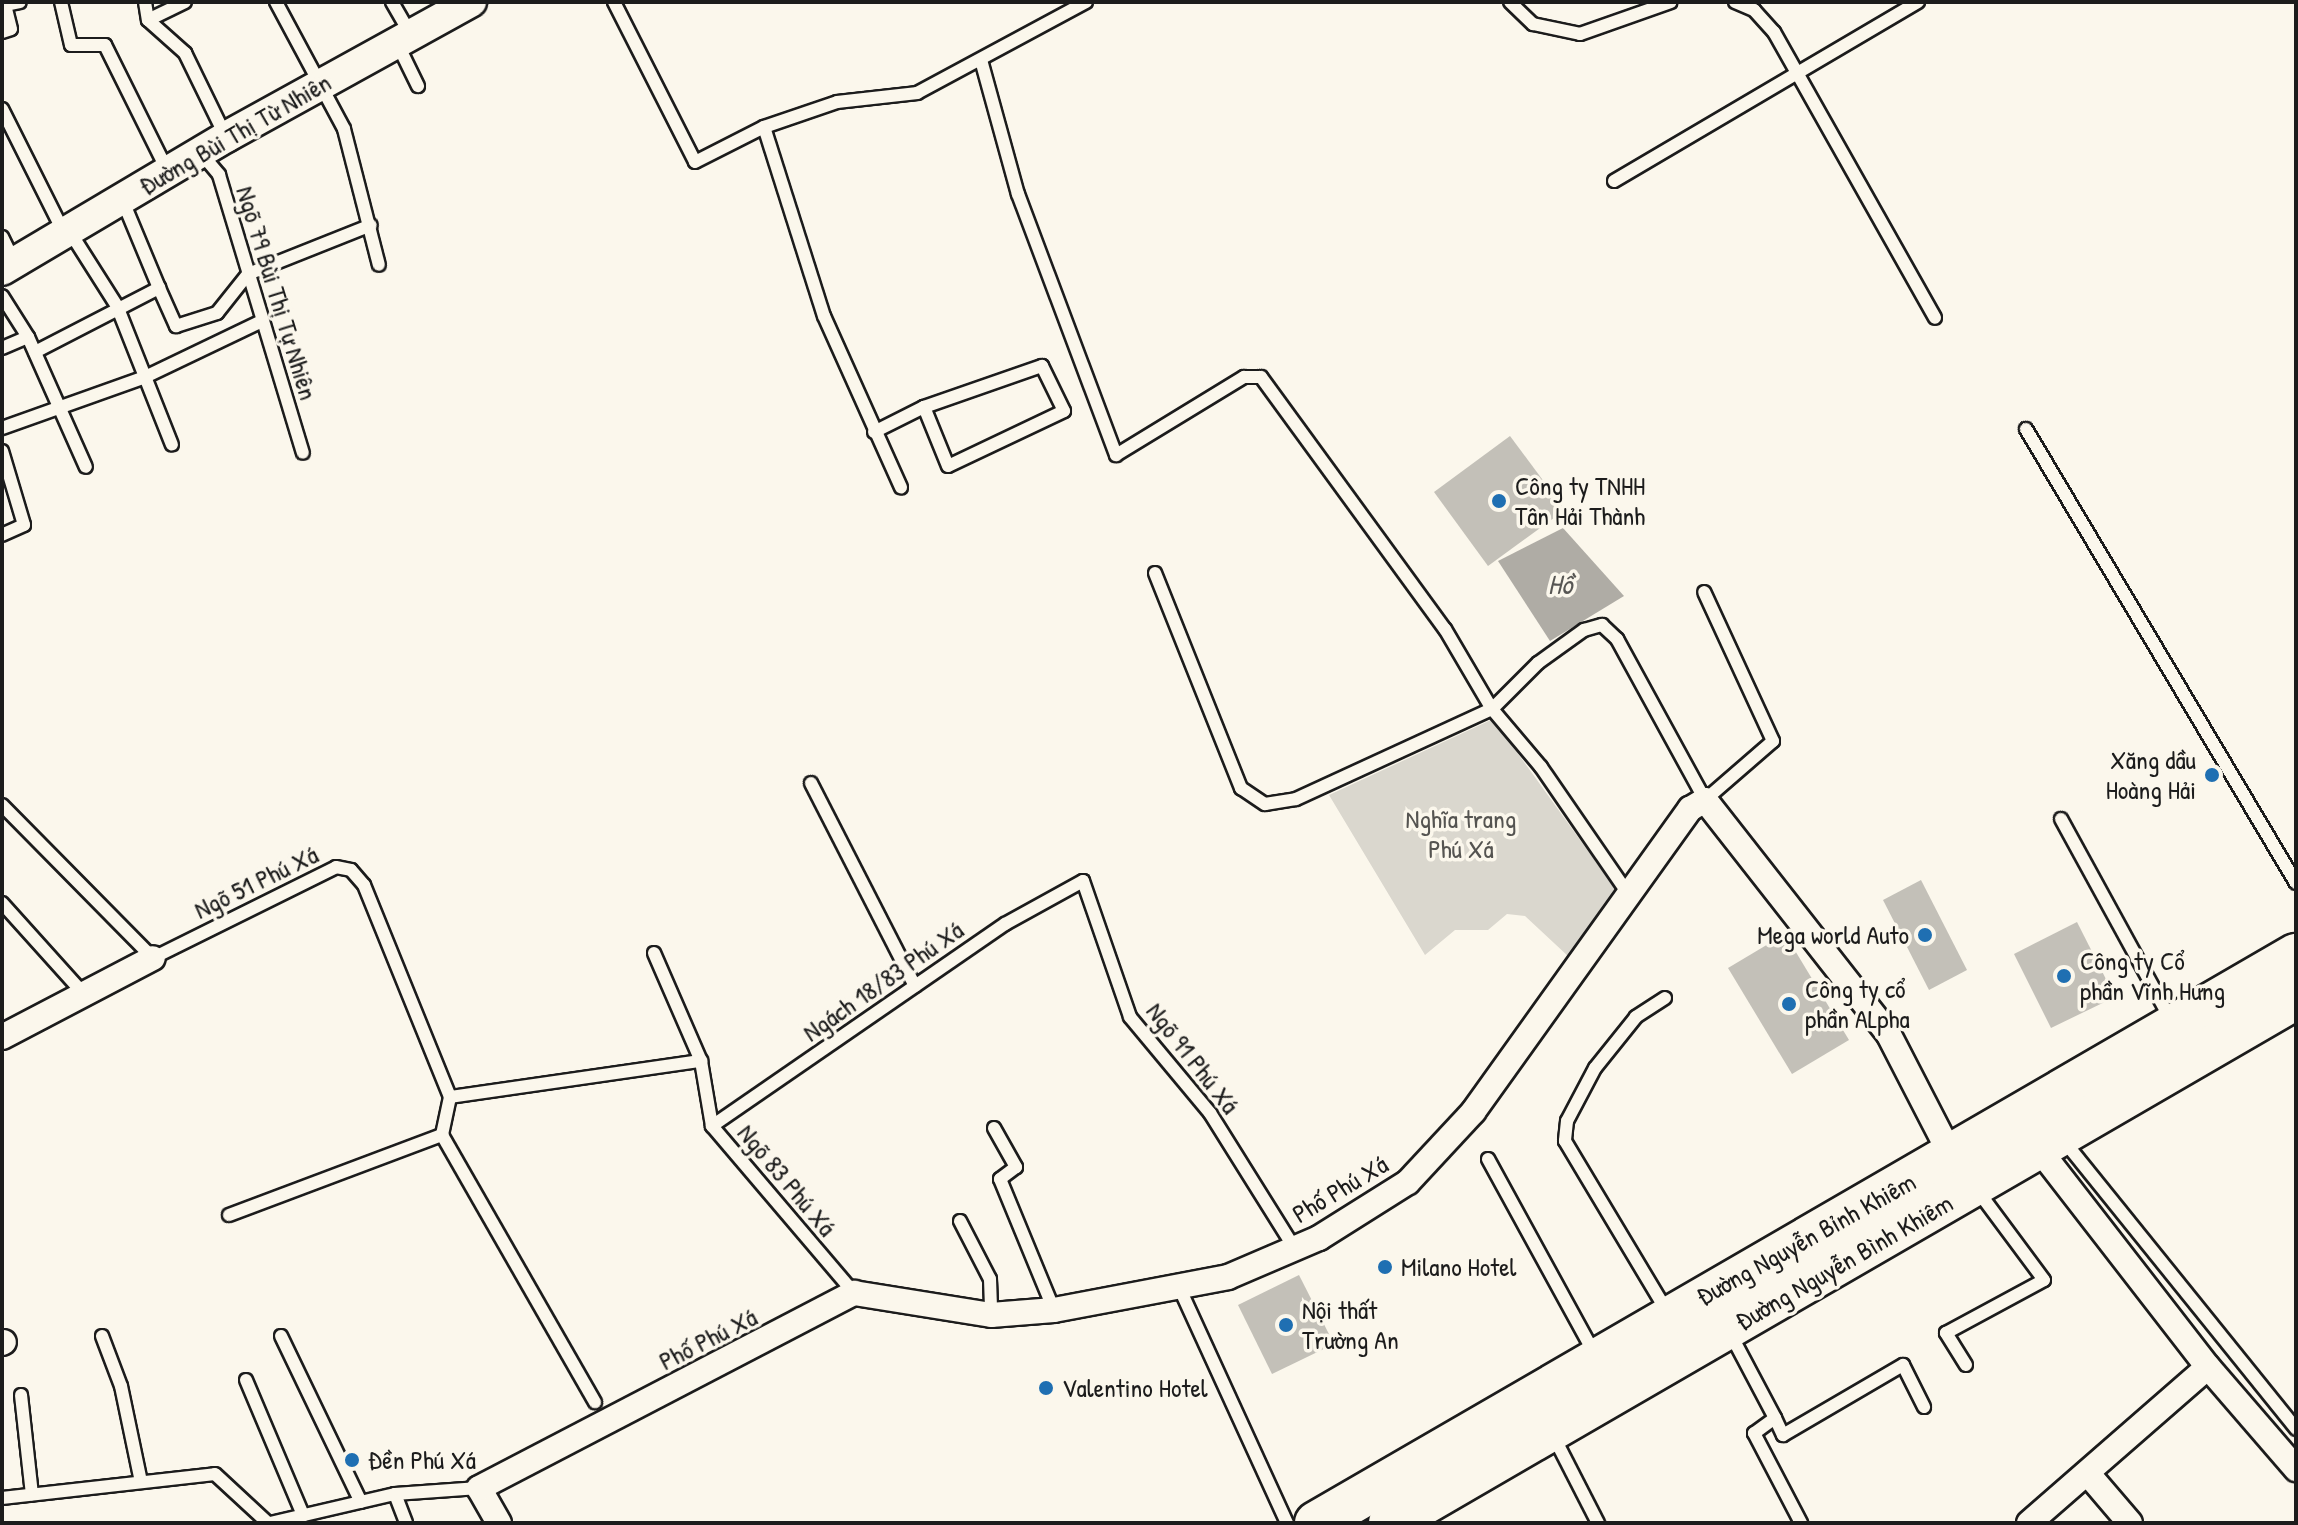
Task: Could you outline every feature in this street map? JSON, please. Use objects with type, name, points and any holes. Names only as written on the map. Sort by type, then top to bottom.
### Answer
[{"type":"highway","name":"Đường Nguyễn Bỉnh Khiêm","points":[[1316,1523],[1670,1316],[1963,1172],[2175,1026],[2296,955]]},
{"type":"highway","name":"Đường Nguyễn Bình Khiêm","points":[[1390,1523],[1728,1330],[1963,1172],[2049,1141],[2296,998]]},
{"type":"street","name":"Đường Bùi Thị Từ Nhiên","points":[[6,256],[64,233],[213,145],[471,2]]},
{"type":"street","name":"Phố Phú Xá","points":[[479,1488],[854,1293],[991,1315],[1054,1310],[1228,1277],[1319,1238],[1419,1170],[1473,1112],[1690,809],[1705,800]]},
{"type":"street","points":[[1705,800],[1889,1035],[1963,1172]]},
{"type":"street","points":[[2,1037],[153,958]]},
{"type":"street","points":[[2049,1141],[2208,1367],[2296,1469]]},
{"type":"street","points":[[2029,1523],[2089,1475],[2208,1367]]},
{"type":"street","points":[[2089,1475],[2130,1523]]},
{"type":"street","points":[[479,1488],[499,1523]]},
{"type":"lane","points":[[2,32],[11,29],[5,4],[20,2]]},
{"type":"lane","points":[[61,2],[71,45],[105,45],[168,172]]},
{"type":"lane","points":[[145,2],[148,20],[185,2]]},
{"type":"lane","points":[[276,2],[344,129],[379,265]]},
{"type":"lane","points":[[392,2],[418,86]]},
{"type":"lane","points":[[614,2],[695,162],[764,127],[837,102],[917,93],[1086,2]]},
{"type":"lane","points":[[1510,2],[1533,24],[1580,34],[1671,2]]},
{"type":"lane","points":[[1735,2],[1754,10],[1774,32],[1935,318]]},
{"type":"lane","points":[[1614,181],[1918,2]]},
{"type":"lane","name":"Ngõ 79 Bùi Thị Tự Nhiên","points":[[148,20],[185,53],[303,453]]},
{"type":"lane","points":[[981,60],[1018,194],[1116,455],[1244,377],[1261,377],[1445,629],[1492,709],[1541,767],[1629,895]]},
{"type":"lane","points":[[2,109],[64,233],[70,232],[117,306],[172,445]]},
{"type":"lane","points":[[764,127],[824,316],[901,487]]},
{"type":"lane","points":[[122,199],[176,326],[217,313],[248,274],[371,225]]},
{"type":"lane","points":[[35,352],[117,306],[159,288]]},
{"type":"lane","points":[[2,296],[28,337],[86,467]]},
{"type":"lane","points":[[2,428],[61,410],[145,377],[262,321]]},
{"type":"lane","points":[[2,348],[28,337]]},
{"type":"lane","points":[[874,432],[924,407],[1042,366],[1064,411],[948,466],[924,407]]},
{"type":"lane","points":[[2026,429],[2296,883]]},
{"type":"lane","points":[[2,451],[24,525],[2,535]]},
{"type":"lane","points":[[1155,573],[1241,788],[1251,799],[1265,804],[1296,799],[1492,709],[1538,663],[1584,630],[1602,625],[1617,639],[1705,800],[1773,741],[1704,592]]},
{"type":"lane","points":[[811,783],[915,986]]},
{"type":"lane","points":[[2,805],[153,958]]},
{"type":"lane","points":[[2061,819],[2175,1026]]},
{"type":"lane","name":"Ngõ 51 Phú Xá","points":[[153,958],[336,867],[351,870],[364,885],[450,1097]]},
{"type":"lane","name":"Ngách 18/83 Phú Xá","points":[[712,1126],[1005,924],[1083,881]]},
{"type":"lane","name":"Ngõ 91 Phú Xá","points":[[1083,881],[1130,1017],[1210,1113],[1295,1249]]},
{"type":"lane","points":[[2,903],[84,994]]},
{"type":"lane","name":"Ngõ 83 Phú Xá","points":[[654,953],[701,1061],[712,1126],[854,1293]]},
{"type":"lane","points":[[1665,998],[1636,1017],[1595,1068],[1567,1121],[1565,1141],[1670,1316]]},
{"type":"lane","points":[[595,1402],[442,1135],[450,1097],[701,1061]]},
{"type":"lane","points":[[994,1128],[1016,1167],[1000,1179],[1054,1310]]},
{"type":"lane","points":[[229,1215],[442,1135]]},
{"type":"lane","points":[[2049,1141],[2296,1429]]},
{"type":"lane","points":[[1488,1159],[1597,1359]]},
{"type":"lane","points":[[1963,1172],[2044,1280],[1946,1333],[1966,1365]]},
{"type":"lane","points":[[960,1221],[990,1279],[991,1315]]},
{"type":"lane","points":[[1179,1287],[1287,1523]]},
{"type":"lane","points":[[1728,1330],[1783,1435],[1903,1365],[1924,1407]]},
{"type":"lane","points":[[102,1336],[121,1386],[141,1482]]},
{"type":"lane","points":[[281,1336],[361,1502]]},
{"type":"lane","points":[[246,1380],[303,1515]]},
{"type":"lane","points":[[21,1395],[32,1494]]},
{"type":"lane","points":[[1775,1418],[1754,1433],[1801,1523]]},
{"type":"lane","points":[[1551,1431],[1598,1523]]},
{"type":"lane","points":[[2,1498],[215,1474],[269,1523],[395,1494],[479,1488]]},
{"type":"lane","points":[[395,1494],[406,1523]]},
{"type":"green space","name":"Nghĩa trang Phú Xá","points":[[1493,719],[1619,894],[1569,957],[1525,916],[1507,914],[1488,930],[1455,930],[1425,955],[1329,795]]},
{"type":"water","name":"Hồ","points":[[1563,528],[1624,596],[1550,641],[1498,561]]},
{"type":"building","name":"Công ty TNHH Tân Hải Thành","points":[[1510,436],[1565,510],[1488,566],[1434,492]]},
{"type":"building","name":"Mega world Auto","points":[[1921,880],[1967,970],[1929,990],[1883,900]]},
{"type":"building","name":"Công ty Cổ phần Vĩnh Hưng","points":[[2077,922],[2115,997],[2051,1028],[2014,954]]},
{"type":"building","name":"Công ty cổ phần ALpha","points":[[1785,934],[1849,1040],[1792,1074],[1728,968]]},
{"type":"building","name":"Nội thất Trường An","points":[[1299,1275],[1334,1344],[1272,1374],[1238,1305]]},
{"type":"place","name":"Công ty TNHH Tân Hải Thành","points":[[1499,501]]},
{"type":"place","name":"Xăng dầu Hoàng Hải","points":[[2212,775]]},
{"type":"place","name":"Mega world Auto","points":[[1925,935]]},
{"type":"place","name":"Công ty Cổ phần Vĩnh Hưng","points":[[2064,976]]},
{"type":"place","name":"Công ty cổ phần ALpha","points":[[1789,1004]]},
{"type":"place","name":"Milano Hotel","points":[[1385,1267]]},
{"type":"place","name":"Nội thất Trường An","points":[[1286,1325]]},
{"type":"place","name":"Valentino Hotel","points":[[1046,1388]]},
{"type":"place","name":"Đền Phú Xá","points":[[352,1460]]}]
